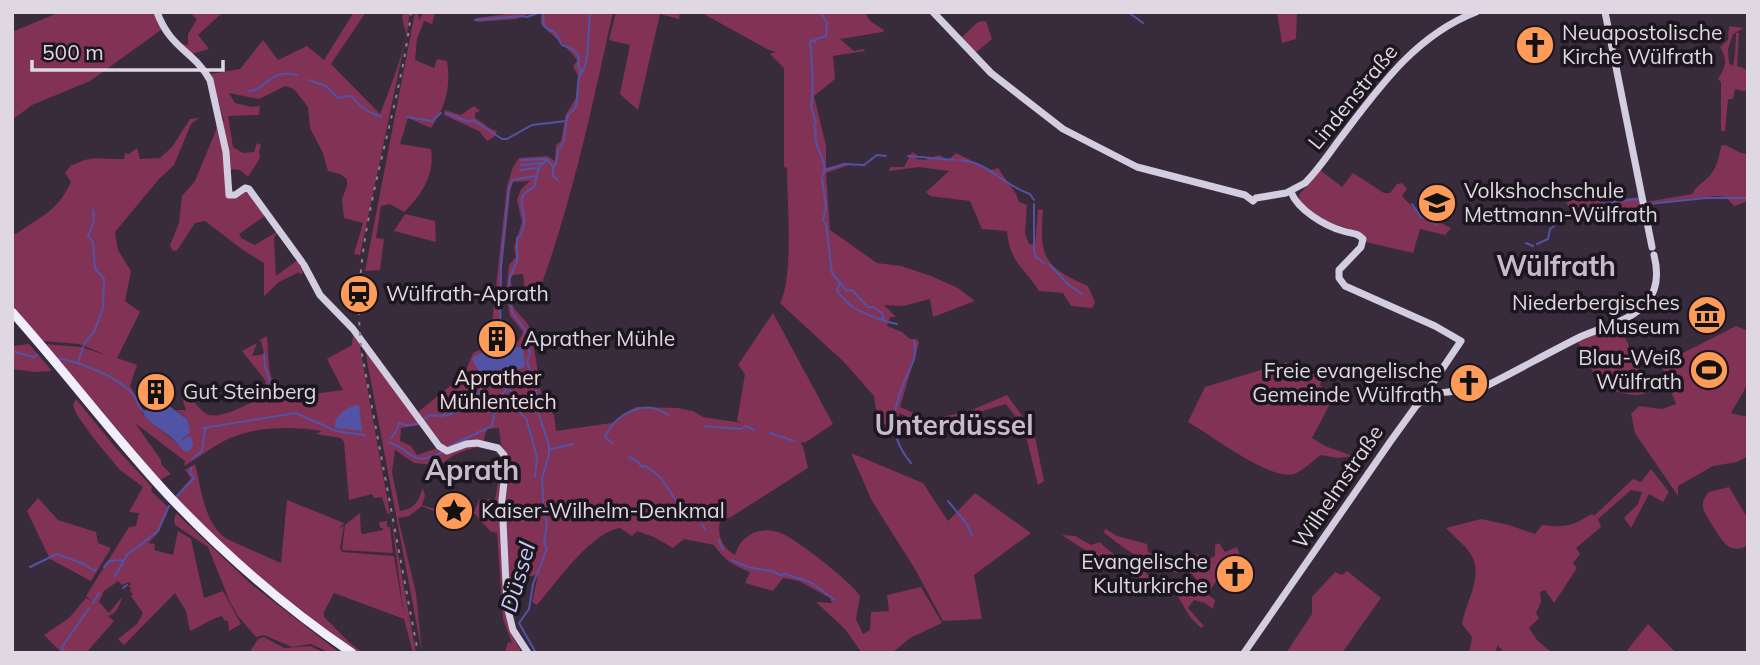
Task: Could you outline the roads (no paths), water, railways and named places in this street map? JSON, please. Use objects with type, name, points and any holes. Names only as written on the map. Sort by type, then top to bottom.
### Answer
[{"type":"highway","points":[[12,312],[84,400],[192,522],[265,592],[344,653]]},
{"type":"highway","points":[[12,318],[22,327]]},
{"type":"highway","points":[[192,522],[268,589],[352,653]]},
{"type":"main road","points":[[157,12],[169,37],[204,70],[210,80],[226,152],[229,195],[235,195],[245,188],[249,189],[303,263],[326,302],[350,326],[439,446],[445,451],[477,443],[498,448],[504,455],[506,463],[502,500],[506,606],[513,630],[528,653]]},
{"type":"main road","points":[[933,12],[990,73],[1063,129],[1138,167],[1253,198],[1291,192],[1299,206],[1341,230],[1357,233],[1363,239],[1361,247],[1339,270],[1339,278],[1345,286],[1435,326],[1461,341],[1433,390]]},
{"type":"main road","name":"Lindenstraße","points":[[1291,192],[1311,177],[1383,83],[1413,51],[1440,30],[1476,12]]},
{"type":"main road","points":[[1433,390],[1484,387],[1563,346],[1625,318],[1644,306],[1652,295],[1656,284],[1653,251],[1605,12]]},
{"type":"main road","points":[[1563,346],[1578,347]]},
{"type":"main road","name":"Wilhelmstraße","points":[[1244,653],[1393,438],[1416,406],[1433,390]]},
{"type":"waterway","points":[[475,20],[527,17],[541,12]]},
{"type":"waterway","name":"Düssel","points":[[510,300],[509,280],[517,261],[517,238],[521,235],[524,224],[522,198],[534,187],[541,165],[548,160],[553,167],[556,164],[568,116],[576,105],[581,71],[579,56],[562,45],[553,30],[550,31],[544,26],[543,12]]},
{"type":"waterway","name":"Düssel","points":[[580,75],[586,64],[590,12]]},
{"type":"waterway","points":[[820,12],[827,23],[826,36],[810,42],[813,86],[811,107],[816,123],[816,143],[824,164],[823,175]]},
{"type":"waterway","points":[[1128,12],[1143,23]]},
{"type":"waterway","points":[[249,91],[260,88],[274,77],[297,75]]},
{"type":"waterway","points":[[309,80],[326,86],[338,98],[351,96],[365,109],[381,117]]},
{"type":"waterway","points":[[407,117],[432,121],[441,113]]},
{"type":"waterway","points":[[446,113],[469,122],[473,120],[502,139],[507,139],[532,125],[566,121]]},
{"type":"waterway","points":[[825,170],[844,164],[864,165],[877,155],[886,156]]},
{"type":"waterway","points":[[908,156],[955,160]]},
{"type":"waterway","points":[[521,160],[547,159]]},
{"type":"waterway","points":[[960,160],[980,165],[1012,186],[1030,194],[1034,200]]},
{"type":"waterway","points":[[521,165],[541,163]]},
{"type":"waterway","points":[[553,167],[553,176],[558,180]]},
{"type":"waterway","points":[[520,170],[537,168]]},
{"type":"waterway","points":[[500,340],[501,265],[509,188],[512,180],[535,176]]},
{"type":"waterway","points":[[822,178],[826,207],[823,220],[826,224],[832,273],[847,291],[852,290],[868,307],[882,313],[884,321],[897,324]]},
{"type":"waterway","points":[[1648,204],[1706,198],[1748,198]]},
{"type":"waterway","points":[[1572,213],[1594,206],[1639,199]]},
{"type":"waterway","points":[[1034,204],[1034,249]]},
{"type":"waterway","points":[[1412,204],[1421,217],[1436,225]]},
{"type":"waterway","points":[[84,344],[94,332],[103,308],[104,279],[95,268],[93,242],[88,236],[94,221],[93,210]]},
{"type":"waterway","points":[[1537,244],[1548,239],[1550,229],[1563,219]]},
{"type":"waterway","points":[[1526,243],[1533,246]]},
{"type":"waterway","points":[[1034,251],[1036,257],[1044,263]]},
{"type":"waterway","points":[[1049,264],[1082,294]]},
{"type":"waterway","points":[[840,283],[837,290],[851,306],[883,320]]},
{"type":"waterway","name":"Düssel","points":[[511,303],[512,312],[525,330],[530,354],[527,362],[536,388],[537,409],[549,445],[542,478],[547,522],[544,543],[547,549],[533,584],[529,609],[519,623],[536,653]]},
{"type":"waterway","points":[[911,463],[898,441],[894,421],[901,389],[915,356],[914,341]]},
{"type":"waterway","points":[[78,363],[83,347]]},
{"type":"waterway","points":[[12,351],[33,357],[37,355]]},
{"type":"waterway","points":[[264,354],[265,367],[276,398]]},
{"type":"waterway","points":[[58,358],[87,367],[117,381],[133,394],[144,412]]},
{"type":"waterway","points":[[500,369],[522,415],[526,418],[537,457],[535,477]]},
{"type":"waterway","points":[[423,420],[430,415],[442,416],[462,410],[479,394],[481,387],[488,383],[489,375]]},
{"type":"waterway","points":[[448,447],[492,426],[495,410],[500,404],[498,398],[507,389]]},
{"type":"waterway","points":[[605,437],[616,421],[632,411],[650,408],[668,415]]},
{"type":"waterway","points":[[203,428],[296,413],[336,431],[365,435]]},
{"type":"waterway","points":[[391,438],[399,423],[418,424]]},
{"type":"waterway","points":[[704,426],[741,429],[746,426],[754,430]]},
{"type":"waterway","points":[[192,459],[202,451],[205,429]]},
{"type":"waterway","points":[[770,433],[794,441]]},
{"type":"waterway","points":[[605,437],[612,443]]},
{"type":"waterway","points":[[388,442],[418,458],[424,459],[442,452]]},
{"type":"waterway","points":[[551,449],[573,444]]},
{"type":"waterway","points":[[629,457],[660,477],[677,502],[692,515]]},
{"type":"waterway","points":[[177,496],[194,478],[190,474],[191,468]]},
{"type":"waterway","points":[[948,501],[972,535]]},
{"type":"waterway","points":[[115,576],[127,555],[158,531],[169,506]]},
{"type":"waterway","points":[[702,525],[706,530]]},
{"type":"waterway","points":[[719,540],[723,550]]},
{"type":"waterway","points":[[30,567],[57,554],[84,564],[94,571],[96,569]]},
{"type":"waterway","points":[[104,567],[109,561],[124,560]]},
{"type":"waterway","points":[[732,560],[747,567],[810,582],[835,600]]},
{"type":"waterway","points":[[123,588],[127,585]]},
{"type":"waterway","points":[[93,603],[99,593]]},
{"type":"waterway","points":[[65,653],[62,647],[89,608]]},
{"type":"railway","points":[[411,12],[405,55],[367,225],[359,311],[362,354],[418,653]]},
{"type":"place","name":"Neuapostolische Kirche Wülfrath","points":[[1535,45]]},
{"type":"place","name":"Volkshochschule Mettmann-Wülfrath","points":[[1437,203]]},
{"type":"place","name":"Wülfrath-Aprath","points":[[359,294]]},
{"type":"place","name":"Niederbergisches Museum","points":[[1707,315]]},
{"type":"place","name":"Aprather Mühle","points":[[497,339]]},
{"type":"place","name":"Blau-Weiß Wülfrath","points":[[1709,370]]},
{"type":"place","name":"Freie evangelische Gemeinde Wülfrath","points":[[1469,383]]},
{"type":"place","name":"Gut Steinberg","points":[[156,392]]},
{"type":"place","name":"Kaiser-Wilhelm-Denkmal","points":[[454,511]]},
{"type":"place","name":"Evangelische Kulturkirche","points":[[1235,574]]},
{"type":"district","name":"Wülfrath","points":[[1556,266]]},
{"type":"district","name":"Unterdüssel","points":[[954,425]]},
{"type":"district","name":"Aprath","points":[[472,470]]},
{"type":"park label","name":"Aprather Mühlenteich","points":[[498,390]]}]
